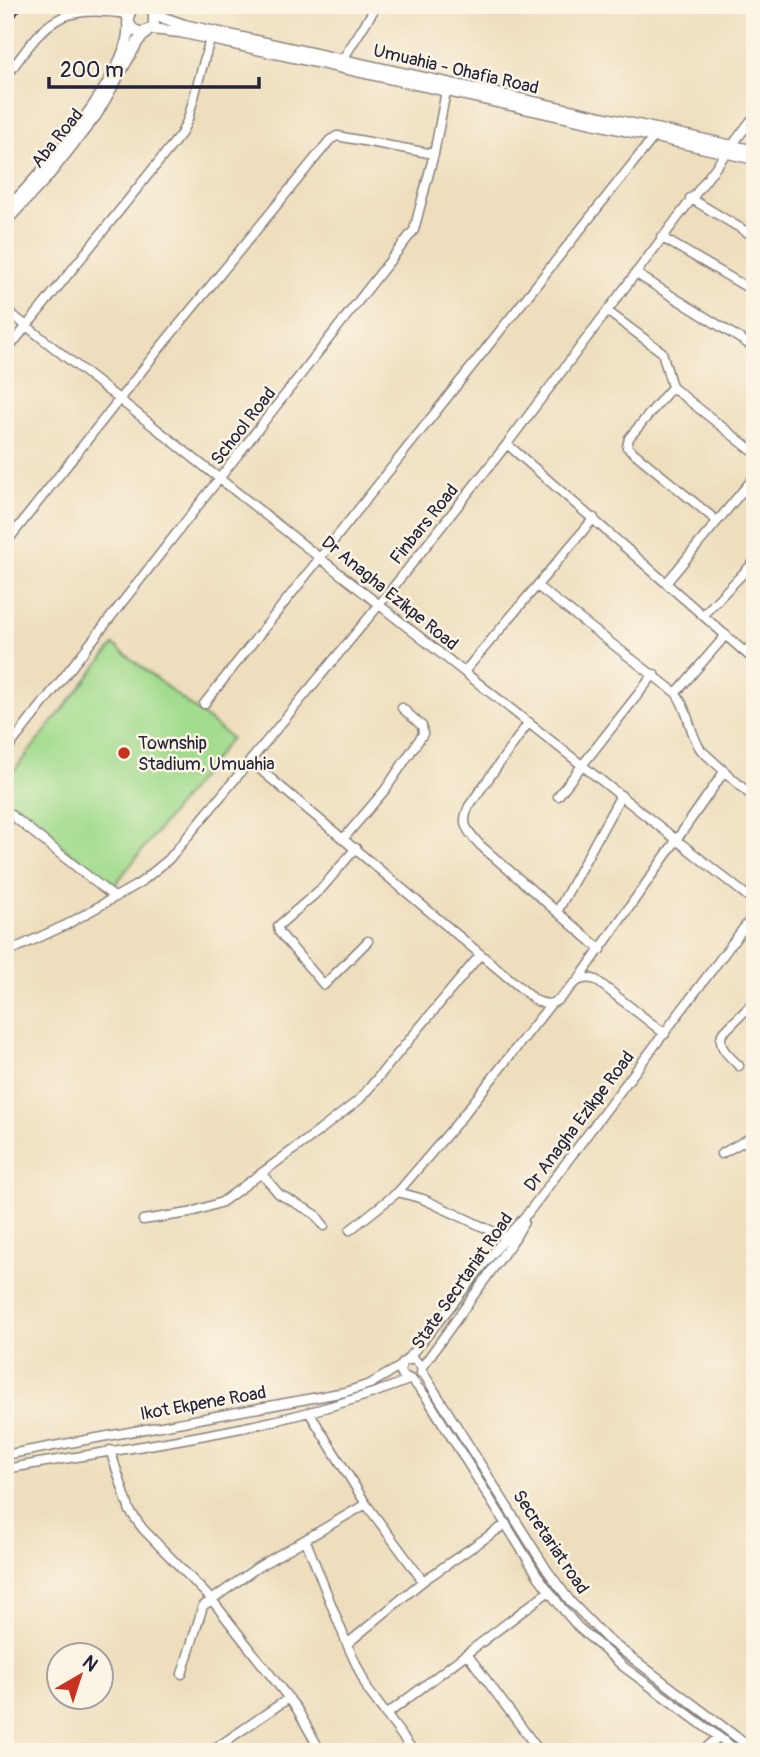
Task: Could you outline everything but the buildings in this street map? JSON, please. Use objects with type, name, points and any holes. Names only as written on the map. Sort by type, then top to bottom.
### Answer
[{"type":"main road","points":[[128,18],[137,5]]},
{"type":"main road","points":[[149,30],[156,21],[151,7]]},
{"type":"main road","name":"Umuahia - Ohafia Road","points":[[151,7],[164,18],[184,25],[727,149],[755,159]]},
{"type":"main road","name":"Umuahia - Ohafia Road","points":[[128,18],[134,30],[180,32],[653,138],[755,151]]},
{"type":"main road","name":"Aba Road","points":[[5,211],[41,172],[97,99],[128,41],[128,18]]},
{"type":"main road","name":"Aba Road","points":[[5,222],[47,177],[96,115],[135,46],[149,30]]},
{"type":"street","points":[[342,59],[377,5]]},
{"type":"street","points":[[5,78],[39,32],[57,19],[74,12],[103,10],[128,18]]},
{"type":"street","points":[[5,353],[181,134],[188,119],[210,39]]},
{"type":"street","name":"School Road","points":[[5,752],[414,230],[434,154],[446,91]]},
{"type":"street","name":"Finbars Road","points":[[5,953],[66,925],[140,883],[169,859],[379,605],[507,444],[755,114]]},
{"type":"street","points":[[5,544],[159,349],[333,137],[434,154]]},
{"type":"street","points":[[204,704],[653,138]]},
{"type":"street","points":[[690,198],[755,237]]},
{"type":"street","points":[[661,237],[755,292]]},
{"type":"street","points":[[635,273],[755,348]]},
{"type":"street","name":"Dr Anagha Ezikpe Road","points":[[5,309],[755,902]]},
{"type":"street","points":[[607,311],[662,352],[672,387],[755,453]]},
{"type":"street","points":[[672,387],[629,438],[627,447],[717,522]]},
{"type":"street","points":[[507,444],[755,661]]},
{"type":"street","points":[[667,582],[755,476]]},
{"type":"street","points":[[464,672],[594,518]]},
{"type":"street","points":[[704,614],[755,561]]},
{"type":"street","points":[[537,586],[676,693],[681,699],[696,743],[755,799]]},
{"type":"street","points":[[676,693],[726,635]]},
{"type":"street","points":[[745,652],[755,641]]},
{"type":"street","points":[[558,796],[654,674]]},
{"type":"street","points":[[344,838],[386,790],[424,734],[422,726],[402,708]]},
{"type":"street","points":[[528,722],[468,806],[464,817],[465,826],[480,845],[601,950]]},
{"type":"street","points":[[250,761],[480,955],[544,1005],[555,1003],[584,976],[724,772]]},
{"type":"street","points":[[557,912],[621,795]]},
{"type":"street","points":[[5,810],[114,897]]},
{"type":"street","points":[[356,848],[314,895],[278,926],[279,932],[324,985],[368,941]]},
{"type":"street","name":"Dr Anagha Ezikpe Road","points":[[528,1213],[755,913]]},
{"type":"street","points":[[143,1220],[189,1213],[222,1202],[360,1099],[480,955]]},
{"type":"street","points":[[584,976],[596,980],[665,1034]]},
{"type":"street","points":[[739,1066],[722,1048],[720,1040],[722,1034],[755,1001]]},
{"type":"street","points":[[350,1230],[398,1192],[457,1123],[550,1005]]},
{"type":"street","points":[[721,1154],[755,1135]]},
{"type":"street","points":[[262,1174],[279,1194],[314,1214],[324,1227]]},
{"type":"street","points":[[398,1192],[422,1199],[505,1237]]},
{"type":"street","name":"Ikot Ekpene Road","points":[[5,1455],[345,1392],[370,1384],[404,1363],[505,1237],[528,1213]]},
{"type":"street","name":"State Secrtariat Road","points":[[422,1369],[515,1238],[528,1213]]},
{"type":"street","points":[[5,1469],[239,1428],[309,1412],[411,1380],[420,1375],[422,1369],[418,1361],[404,1363],[402,1375],[411,1380],[427,1398],[549,1591],[578,1627],[739,1752]]},
{"type":"street","name":"Secretariat road","points":[[422,1369],[547,1570],[570,1601],[587,1620],[633,1660],[754,1749]]},
{"type":"street","points":[[309,1412],[366,1504],[423,1581]]},
{"type":"street","points":[[110,1451],[130,1511],[143,1529],[212,1600],[289,1698],[321,1752]]},
{"type":"street","points":[[182,1674],[203,1606],[258,1567],[366,1504]]},
{"type":"street","points":[[346,1644],[423,1581],[506,1524]]},
{"type":"street","points":[[306,1541],[346,1644],[368,1690],[414,1752]]},
{"type":"street","points":[[386,1716],[549,1591]]},
{"type":"street","points":[[467,1654],[540,1752]]},
{"type":"street","points":[[210,1752],[289,1698]]},
{"type":"street","points":[[702,1752],[718,1737]]},
{"type":"green space","name":"Township Stadium, Umuahia","points":[[114,645],[231,738],[113,887],[5,802],[5,782]]},
{"type":"railway","points":[[5,30],[23,5]]},
{"type":"place","name":"Township Stadium, Umuahia","points":[[124,753]]}]
